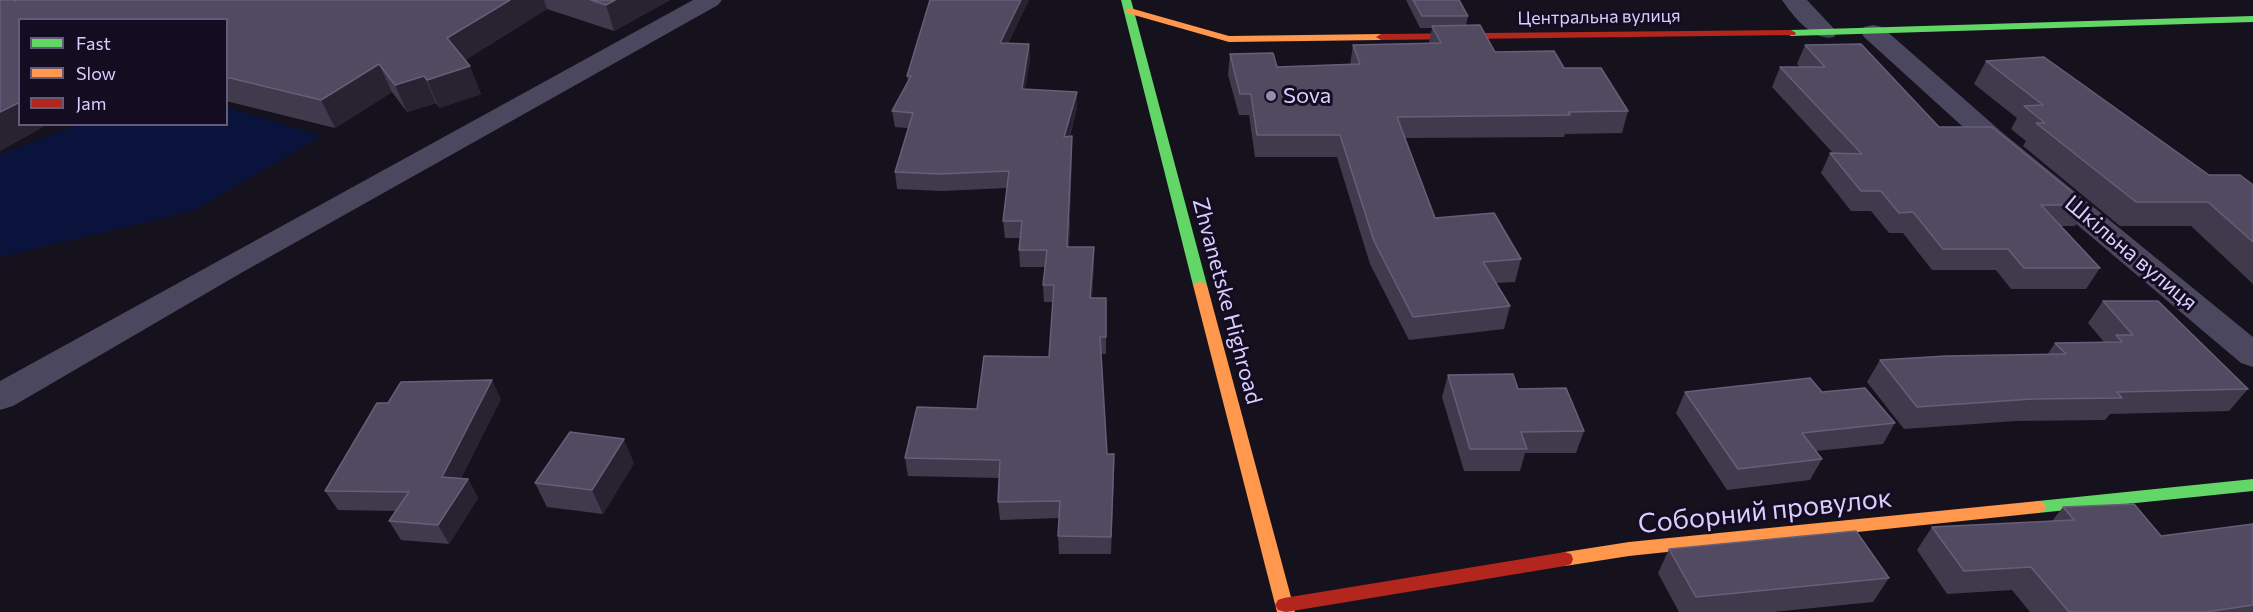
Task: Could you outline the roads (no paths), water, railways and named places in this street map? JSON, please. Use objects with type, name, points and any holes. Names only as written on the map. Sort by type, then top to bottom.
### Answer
[{"type":"street","points":[[0,397],[230,266],[710,0]]},
{"type":"street","points":[[1794,0],[1825,32]]},
{"type":"street","name":"Центральна вулиця","points":[[1128,5],[1229,39],[1873,32],[2253,19]]},
{"type":"street","name":"Zhvanetske Highroad","points":[[1128,5],[1285,609]]},
{"type":"street","name":"Шкільна вулиця","points":[[1873,32],[1994,140],[2253,356]]},
{"type":"street","name":"Соборний провулок","points":[[1285,609],[1629,549],[2253,485]]},
{"type":"place","name":"Sova","points":[[1271,96]]}]
